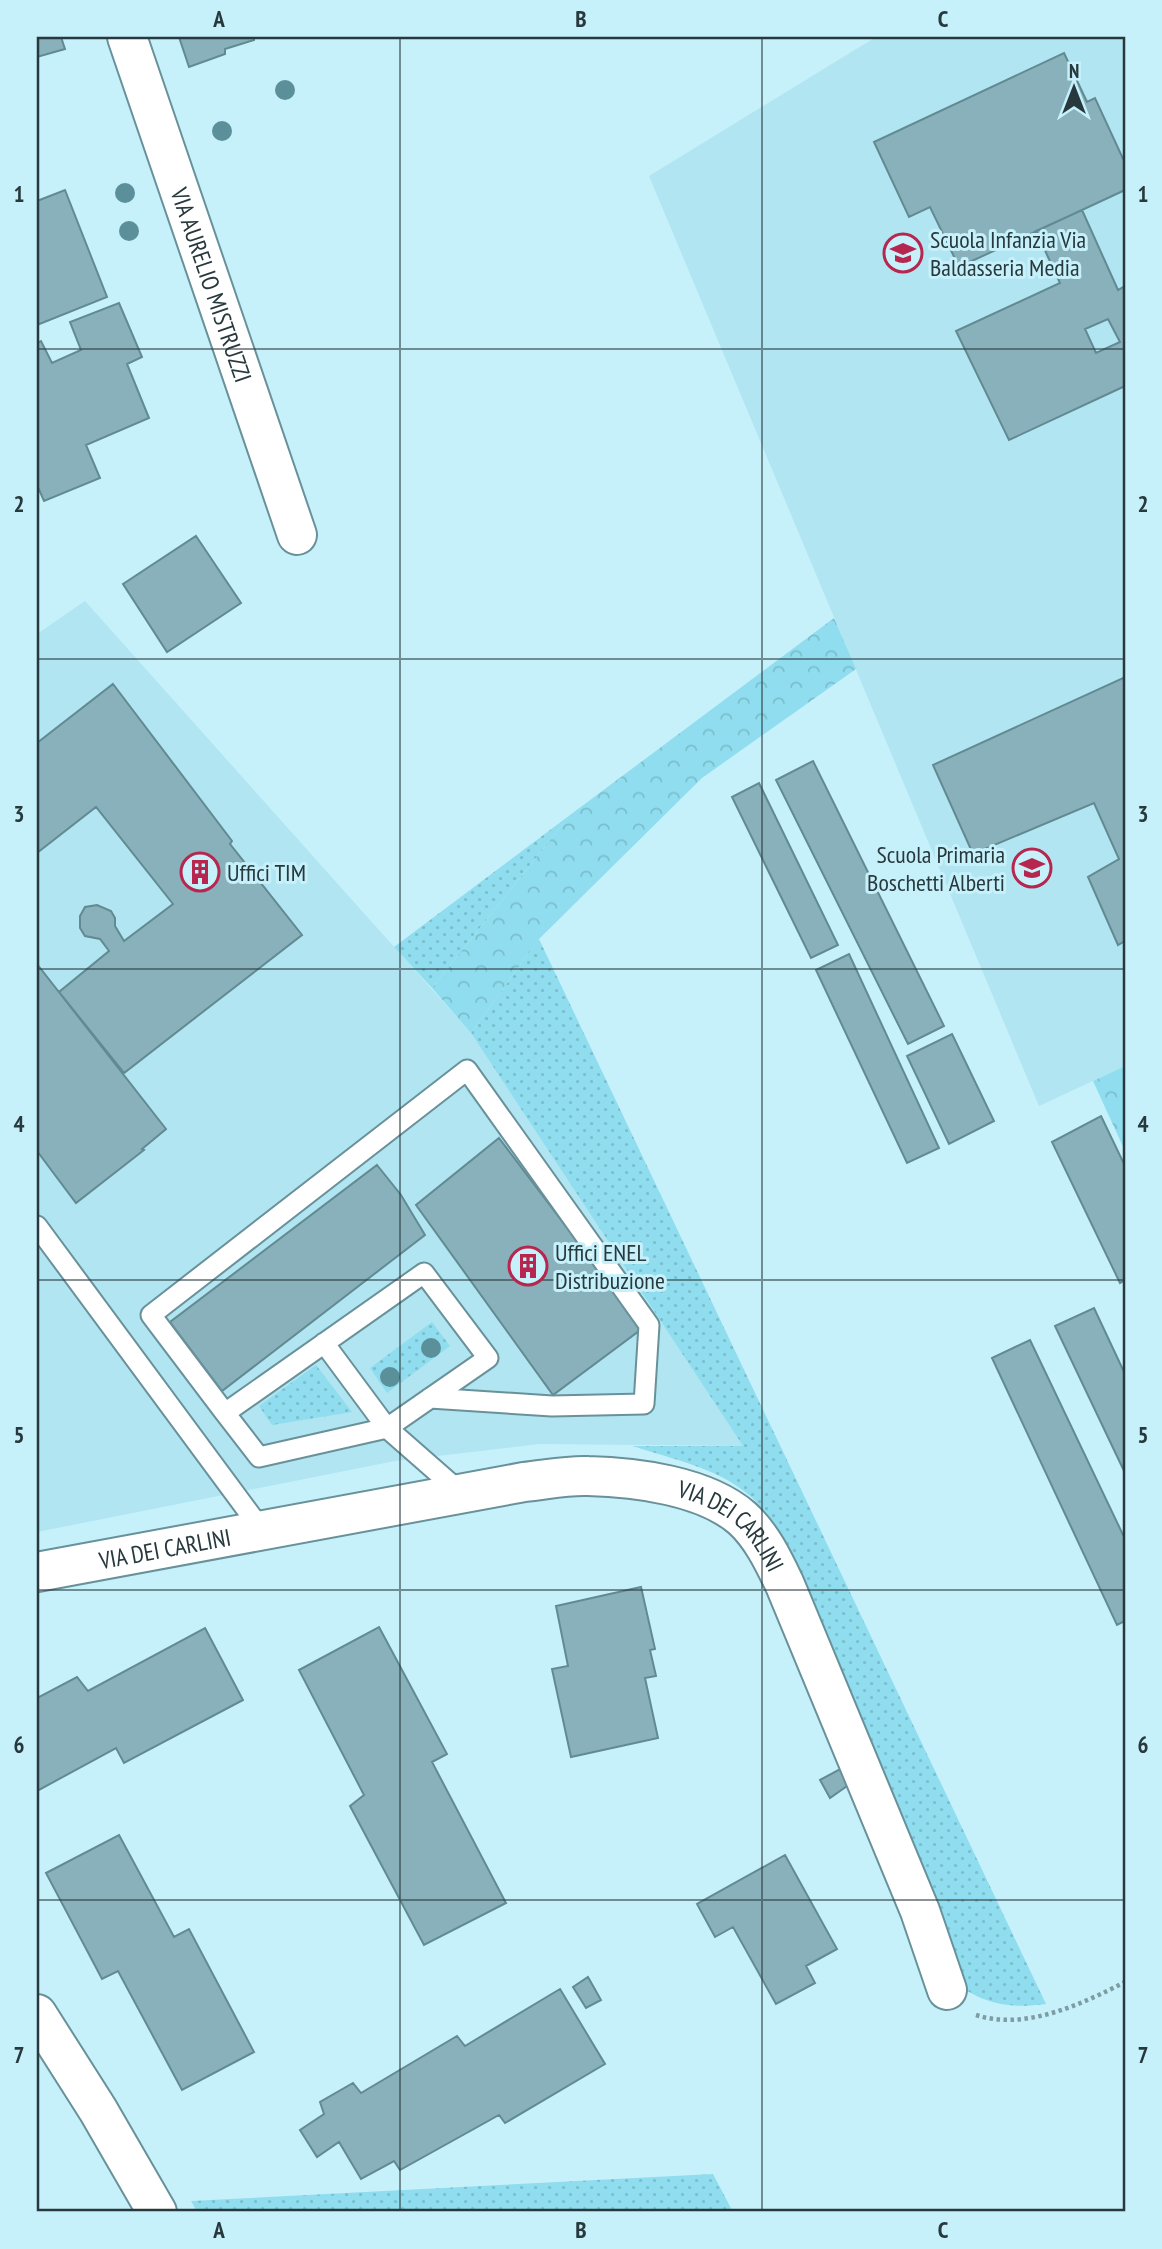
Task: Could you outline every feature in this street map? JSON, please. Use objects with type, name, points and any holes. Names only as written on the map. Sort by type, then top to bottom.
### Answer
[{"type":"street","name":"VIA AURELIO MISTRUZZI","points":[[127,37],[297,535]]},
{"type":"street","name":"VIA DEI CARLINI","points":[[37,1572],[524,1482],[599,1477],[677,1488],[712,1499],[742,1518],[767,1549],[785,1585],[919,1911],[947,1990]]},
{"type":"street","points":[[37,2014],[98,2110],[148,2209]]},
{"type":"lane","points":[[225,1413],[424,1273],[488,1358],[430,1398],[387,1428],[259,1457],[225,1413],[151,1315],[467,1070],[649,1325],[644,1404],[552,1406],[430,1398]]},
{"type":"lane","points":[[37,1226],[261,1530]]},
{"type":"lane","points":[[324,1343],[387,1428],[460,1492]]},
{"type":"path","points":[[947,1990],[955,2003],[970,2013],[989,2019],[1020,2019],[1092,1998],[1125,1982]]},
{"type":"shaded area","name":"Scuola Infanzia Via Baldasseria Media","points":[[876,37],[1125,37],[1125,1066],[1039,1106],[649,176]]},
{"type":"shaded area","points":[[85,601],[471,1033],[743,1446],[539,1444],[395,1461],[37,1532],[37,634]]},
{"type":"green space","points":[[834,618],[856,669],[702,778],[539,939],[471,1033],[432,988],[570,815]]},
{"type":"green space","points":[[570,815],[432,988],[394,947]]},
{"type":"green space","points":[[539,939],[1046,2004],[1004,2004],[984,1999],[964,1989],[785,1543],[764,1511],[737,1486],[709,1471],[633,1446],[743,1446],[471,1033]]},
{"type":"green space","points":[[1125,1066],[1125,1151],[1093,1081]]},
{"type":"green space","points":[[432,1322],[450,1346],[387,1393],[370,1368]]},
{"type":"green space","points":[[316,1365],[352,1412],[272,1425],[259,1406]]},
{"type":"green space","points":[[713,2174],[733,2212],[197,2212],[191,2201]]},
{"type":"building","points":[[37,37],[61,37],[65,49],[37,57]]},
{"type":"building","points":[[179,37],[254,37],[254,40],[225,49],[225,54],[189,67]]},
{"type":"building","points":[[1064,53],[1087,102],[1095,98],[1125,163],[1125,190],[959,267],[930,207],[909,217],[874,142]]},
{"type":"building","points":[[65,190],[107,297],[37,325],[37,201]]},
{"type":"building","points":[[1082,210],[1118,290],[1125,286],[1125,386],[1009,440],[956,331],[1060,283],[1036,231]],"holes":[[[1108,319],[1120,342],[1096,353],[1085,329]]]},
{"type":"building","points":[[119,303],[142,357],[127,364],[149,418],[86,445],[100,478],[44,501],[37,485],[37,343],[41,341],[52,363],[81,350],[70,322]]},
{"type":"building","points":[[196,536],[241,603],[167,652],[123,584]]},
{"type":"building","points":[[1123,678],[1125,941],[1118,945],[1088,877],[1119,859],[1094,803],[973,854],[933,765]]},
{"type":"building","name":"Uffici TIM","points":[[113,684],[232,841],[230,844],[302,935],[124,1073],[59,992],[109,951],[100,939],[85,936],[80,928],[80,916],[85,907],[97,905],[111,911],[115,926],[124,941],[173,904],[96,807],[37,853],[37,743]]},
{"type":"building","points":[[813,761],[944,1026],[908,1044],[776,780]]},
{"type":"building","points":[[759,783],[838,945],[811,958],[732,797]]},
{"type":"building","points":[[849,954],[939,1148],[907,1163],[816,970]]},
{"type":"building","points":[[37,964],[166,1129],[142,1149],[144,1150],[76,1203],[37,1151]]},
{"type":"building","points":[[952,1034],[994,1121],[949,1144],[907,1056]]},
{"type":"building","points":[[1101,1116],[1125,1166],[1125,1280],[1120,1283],[1052,1142]]},
{"type":"building","name":"Uffici ENEL Distribuzione","points":[[499,1138],[643,1328],[553,1395],[416,1205]]},
{"type":"building","points":[[377,1165],[401,1195],[425,1235],[222,1391],[170,1322]]},
{"type":"building","points":[[1094,1308],[1125,1374],[1125,1473],[1055,1326]]},
{"type":"building","points":[[1030,1340],[1125,1539],[1125,1621],[1117,1625],[992,1358]]},
{"type":"building","points":[[641,1587],[655,1649],[650,1650],[656,1676],[645,1678],[658,1738],[571,1757],[552,1669],[568,1666],[556,1606]]},
{"type":"building","points":[[379,1627],[447,1754],[432,1762],[506,1903],[424,1945],[350,1806],[364,1795],[299,1670]]},
{"type":"building","points":[[205,1628],[243,1700],[124,1763],[116,1748],[37,1791],[37,1698],[77,1677],[88,1691]]},
{"type":"building","points":[[842,1768],[850,1784],[830,1798],[820,1780]]},
{"type":"building","points":[[119,1835],[174,1937],[189,1929],[254,2052],[182,2090],[118,1971],[102,1979],[46,1873]]},
{"type":"building","points":[[785,1855],[837,1949],[806,1966],[815,1983],[776,2004],[733,1927],[715,1937],[697,1904]]},
{"type":"building","points":[[588,1977],[601,2000],[586,2008],[573,1987]]},
{"type":"building","points":[[560,1989],[605,2064],[505,2123],[499,2115],[400,2170],[394,2161],[361,2179],[339,2142],[317,2157],[300,2130],[324,2114],[320,2102],[353,2083],[361,2093],[457,2036],[465,2046]]},
{"type":"place","name":"Scuola Infanzia Via Baldasseria Media","points":[[903,253]]},
{"type":"place","name":"Scuola Primaria Boschetti Alberti","points":[[1032,868]]},
{"type":"place","name":"Uffici TIM","points":[[200,872]]},
{"type":"place","name":"Uffici ENEL Distribuzione","points":[[528,1266]]}]
